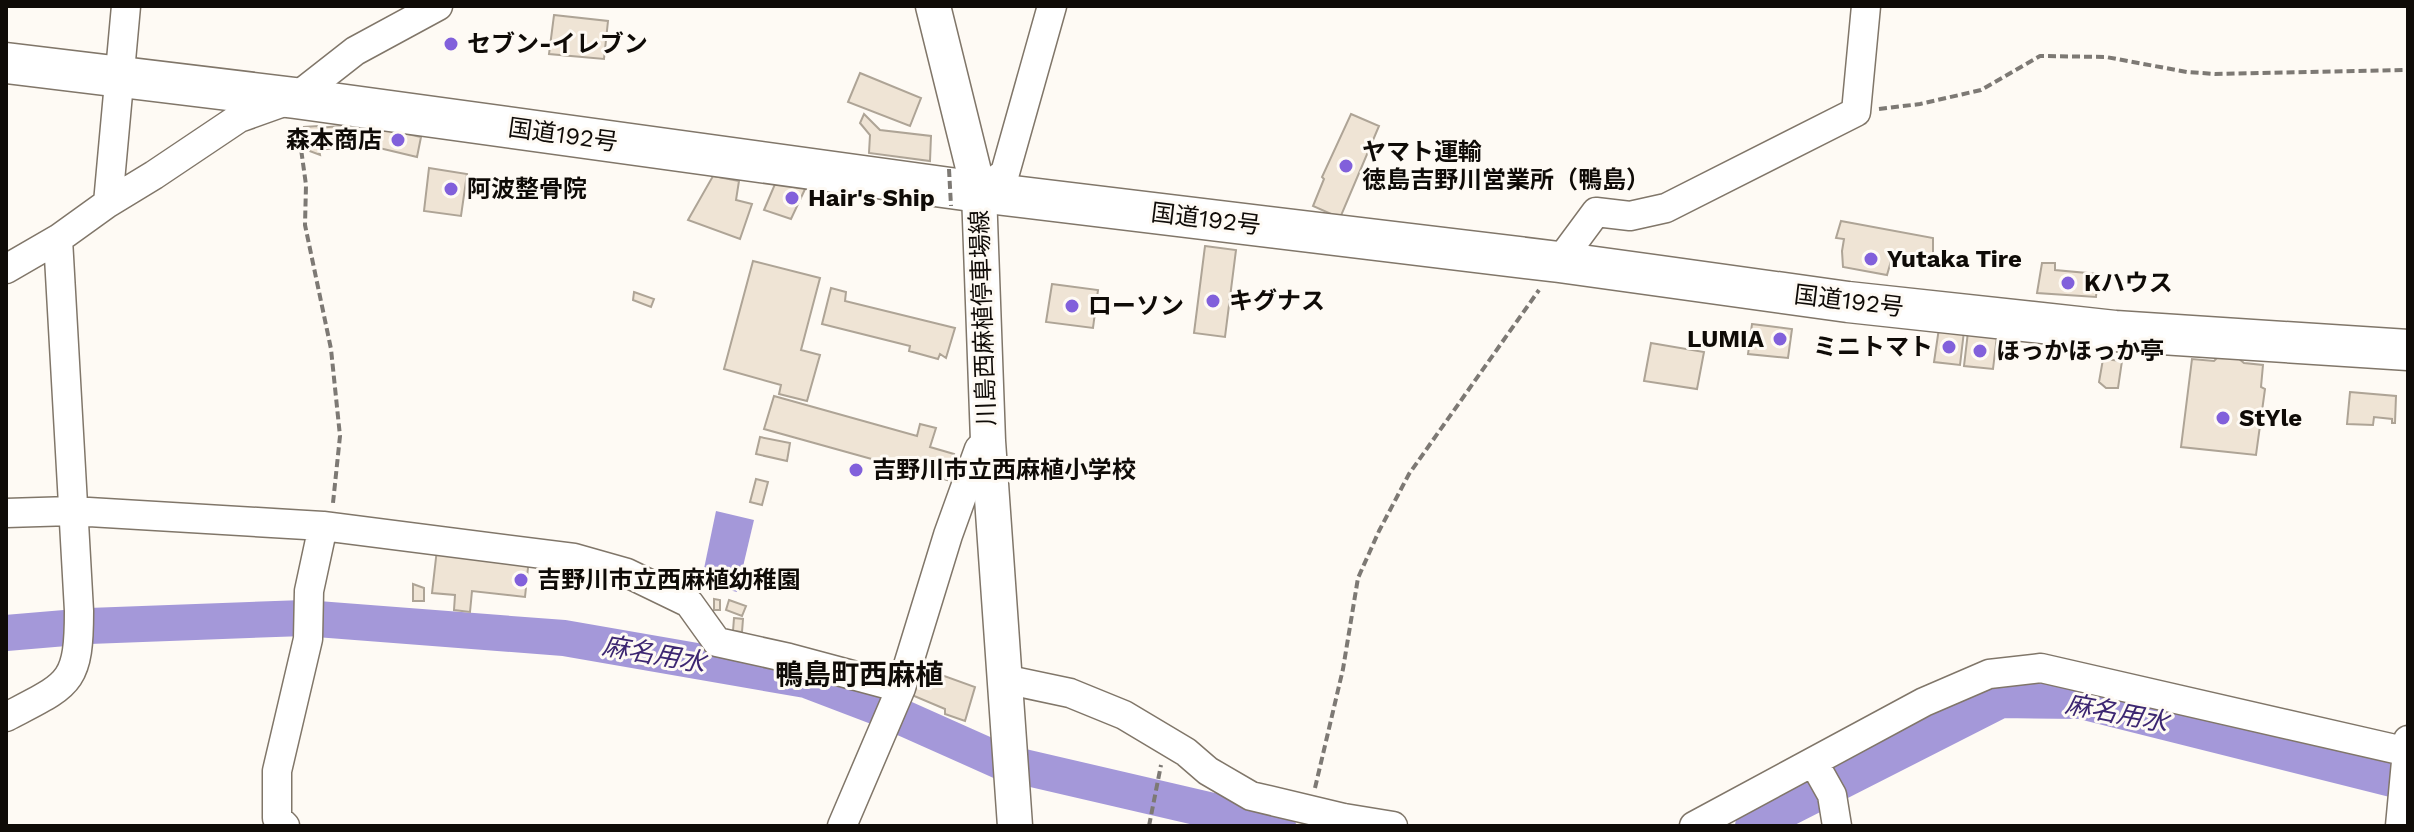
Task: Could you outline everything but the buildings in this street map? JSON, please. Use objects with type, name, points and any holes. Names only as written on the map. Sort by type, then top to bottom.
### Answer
[{"type":"highway","name":"国道192号","points":[[6,63],[295,98],[960,189],[1559,262],[1848,302],[2115,331],[2408,350]]},
{"type":"main road","name":"川島西麻植停車場線","points":[[933,6],[960,189],[988,441],[1015,826]]},
{"type":"street","points":[[108,203],[126,6]]},
{"type":"street","points":[[6,269],[58,239],[239,118],[295,98],[393,17],[438,6]]},
{"type":"street","points":[[960,189],[1005,173],[1052,6]]},
{"type":"street","points":[[1559,262],[1596,212],[1630,216],[1666,208],[1856,112],[1866,6]]},
{"type":"street","points":[[6,717],[56,691],[71,675],[79,652],[58,239]]},
{"type":"street","points":[[842,826],[899,691],[948,535],[979,449],[988,441]]},
{"type":"street","points":[[6,513],[72,511],[323,526],[587,562],[627,573],[689,603],[717,642],[789,658],[899,691]]},
{"type":"street","points":[[285,826],[277,818],[277,771],[308,639],[309,591],[323,526]]},
{"type":"street","points":[[1694,826],[1821,776],[1924,702],[1989,674],[2041,668],[2408,752]]},
{"type":"street","points":[[1004,679],[1070,693],[1124,715],[1251,796],[1384,825]]},
{"type":"street","points":[[2401,817],[2408,740]]},
{"type":"street","points":[[1821,776],[1837,826]]},
{"type":"path","points":[[1856,112],[1920,104],[1981,90],[2040,56],[2106,57],[2215,74],[2408,70]]},
{"type":"path","points":[[295,98],[306,185],[305,225],[331,349],[340,436],[332,512],[323,526]]},
{"type":"path","points":[[1310,809],[1343,669],[1358,578],[1379,531],[1409,474],[1559,262]]},
{"type":"path","points":[[1149,826],[1160,777]]},
{"type":"shaded area","points":[[716,511],[754,520],[737,592],[701,583]]},
{"type":"waterway","name":"麻名用水","points":[[6,633],[89,626],[304,618],[564,638],[806,680],[890,712],[1002,762],[1278,826]]},
{"type":"waterway","name":"麻名用水","points":[[1753,826],[2001,700],[2081,701],[2408,783]]},
{"type":"place","name":"セブン-イレブン","points":[[451,44]]},
{"type":"place","name":"森本商店","points":[[398,140]]},
{"type":"place","name":"ヤマト運輸 徳島吉野川営業所（鴨島）","points":[[1346,166]]},
{"type":"place","name":"阿波整骨院","points":[[451,189]]},
{"type":"place","name":"Hair's Ship","points":[[792,198]]},
{"type":"place","name":"Yutaka Tire","points":[[1871,259]]},
{"type":"place","name":"Kハウス","points":[[2068,283]]},
{"type":"place","name":"キグナス","points":[[1213,301]]},
{"type":"place","name":"ローソン","points":[[1072,306]]},
{"type":"place","name":"LUMIA","points":[[1780,339]]},
{"type":"place","name":"ミニトマト","points":[[1949,347]]},
{"type":"place","name":"ほっかほっか亭","points":[[1980,351]]},
{"type":"place","name":"StYle","points":[[2223,418]]},
{"type":"place","name":"吉野川市立西麻植小学校","points":[[856,470]]},
{"type":"place","name":"吉野川市立西麻植幼稚園","points":[[521,580]]},
{"type":"district","name":"鴨島町西麻植","points":[[859,674]]}]
